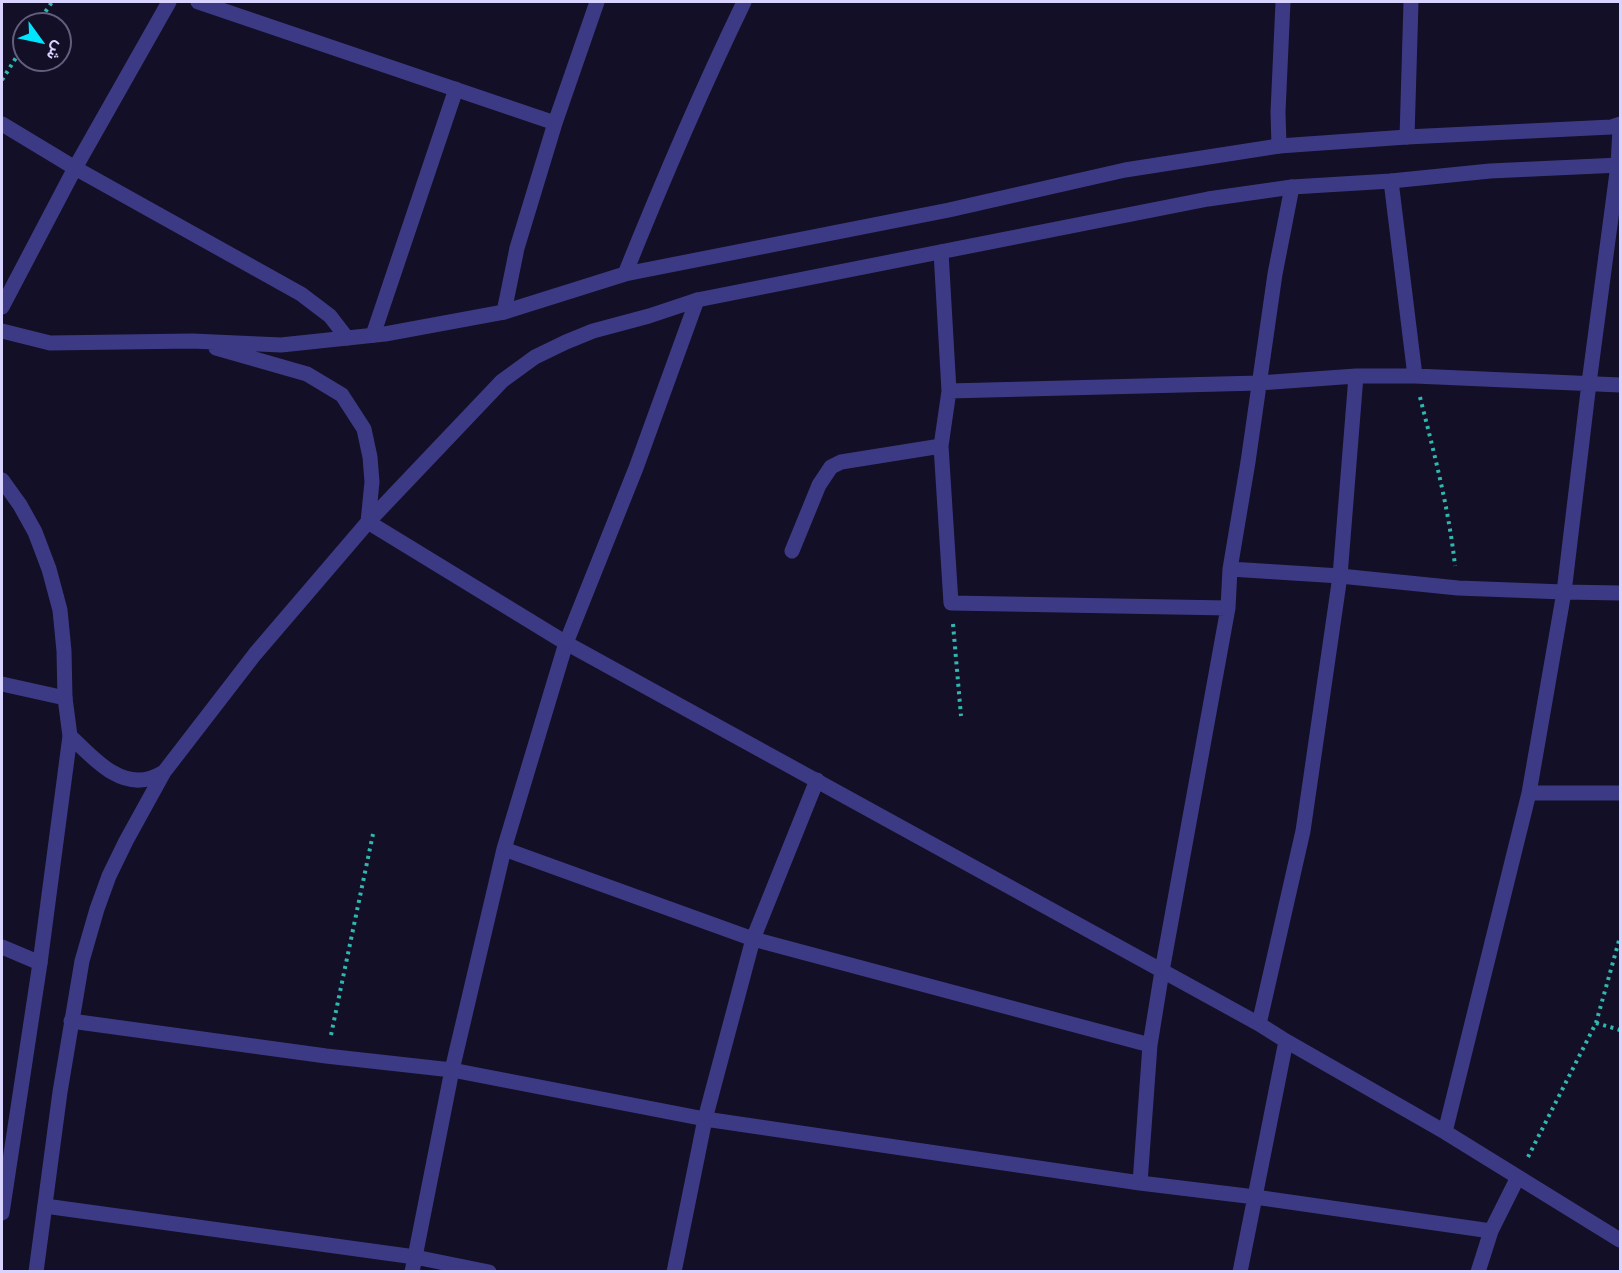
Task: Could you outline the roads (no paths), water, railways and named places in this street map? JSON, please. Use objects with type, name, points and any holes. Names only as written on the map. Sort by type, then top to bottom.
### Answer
[{"type":"street","points":[[2,307],[75,168],[169,2]]},
{"type":"street","points":[[198,2],[555,123]]},
{"type":"street","points":[[504,312],[517,248],[555,123],[597,2]]},
{"type":"street","points":[[625,274],[724,43],[744,2]]},
{"type":"street","points":[[1279,146],[1278,112],[1283,2]]},
{"type":"street","points":[[1407,137],[1411,2]]},
{"type":"street","points":[[373,335],[456,90]]},
{"type":"street","points":[[2,124],[75,168],[301,294],[330,316],[347,338]]},
{"type":"street","points":[[2,331],[50,343],[192,341],[281,345],[385,334],[504,312],[625,274],[949,210],[1125,170],[1279,146],[1611,127],[1620,124]]},
{"type":"street","points":[[1446,1132],[1529,793],[1564,592],[1589,383],[1619,165],[1620,129]]},
{"type":"street","points":[[36,1272],[60,1092],[82,961],[109,876],[164,772],[255,654],[368,522],[502,381],[535,357],[593,331],[697,300],[1208,199],[1292,187],[1391,181],[1490,171],[1619,165]]},
{"type":"street","points":[[1391,181],[1415,376]]},
{"type":"street","points":[[1140,1183],[1150,1045],[1228,608],[1230,569],[1275,274],[1292,187]]},
{"type":"street","points":[[941,252],[949,391],[941,446],[951,603],[1228,608]]},
{"type":"street","points":[[413,1264],[452,1070],[504,849],[566,643],[636,468],[697,300]]},
{"type":"street","points":[[192,341],[307,374],[342,395],[364,429],[370,457],[372,482],[368,522]]},
{"type":"street","points":[[949,391],[1259,383],[1356,376],[1415,376],[1620,385]]},
{"type":"street","points":[[1259,1024],[1303,831],[1340,576],[1356,376]]},
{"type":"street","points":[[792,551],[819,485],[831,467],[841,462],[941,446]]},
{"type":"street","points":[[2,480],[20,505],[35,532],[49,569],[60,610],[65,698],[70,736],[26,1062],[4,1178],[2,1213]]},
{"type":"street","points":[[368,522],[566,643],[1259,1024],[1446,1132],[1620,1240]]},
{"type":"street","points":[[1230,569],[1340,576],[1458,588],[1620,593]]},
{"type":"street","points":[[2,684],[65,698]]},
{"type":"street","points":[[70,736],[104,767],[123,778],[150,779],[164,772]]},
{"type":"street","points":[[674,1272],[705,1119],[753,939],[817,780]]},
{"type":"street","points":[[1529,793],[1620,793]]},
{"type":"street","points":[[504,849],[753,939],[1150,1045]]},
{"type":"street","points":[[2,947],[40,963]]},
{"type":"street","points":[[71,1021],[326,1056],[452,1070],[705,1119],[1140,1183],[1491,1231]]},
{"type":"street","points":[[1240,1272],[1286,1041]]},
{"type":"street","points":[[1478,1272],[1491,1231],[1518,1177]]},
{"type":"street","points":[[45,1206],[413,1264],[489,1272]]}]
